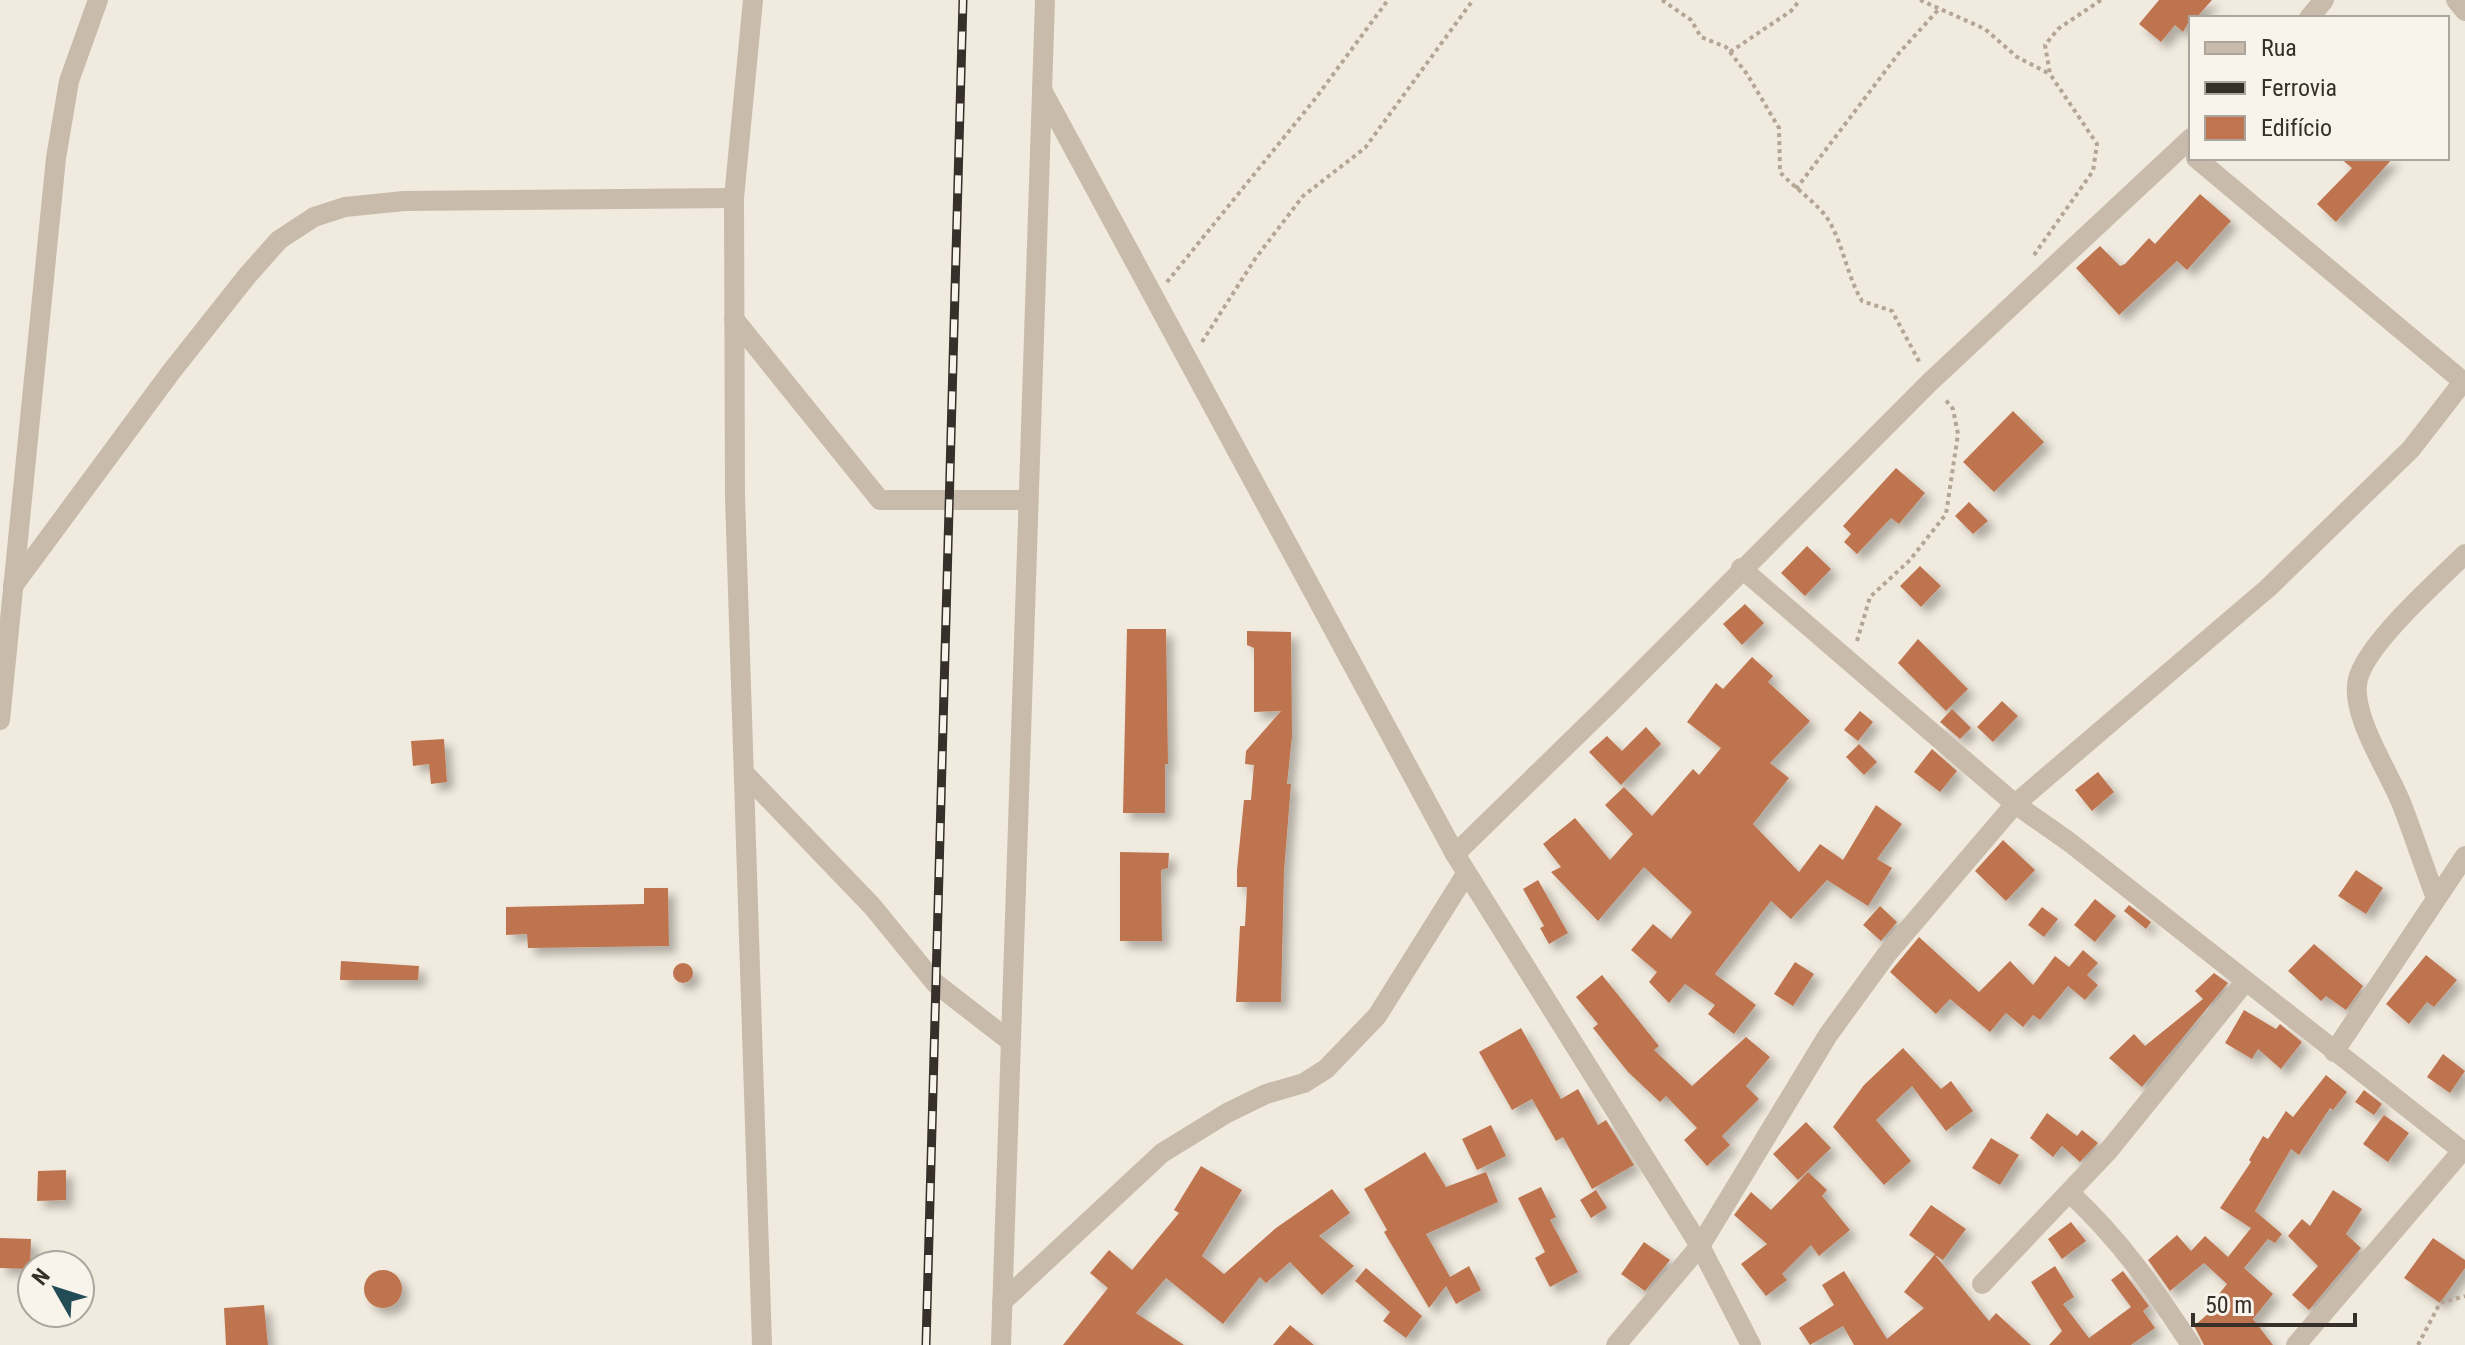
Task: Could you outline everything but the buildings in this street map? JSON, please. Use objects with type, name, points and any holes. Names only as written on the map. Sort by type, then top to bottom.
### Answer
[{"type":"street","points":[[0,720],[56,158],[69,81],[98,0]]},
{"type":"street","points":[[753,0],[734,198],[735,497],[762,1345]]},
{"type":"street","points":[[1001,1345],[1045,0]]},
{"type":"street","points":[[2311,16],[2324,0]]},
{"type":"street","points":[[2456,0],[2465,11]]},
{"type":"street","points":[[1042,90],[1466,874],[1700,1246],[1751,1345]]},
{"type":"street","points":[[1455,854],[1930,382],[2030,289],[2189,150]]},
{"type":"street","points":[[1616,1345],[1700,1246],[1828,1035],[1887,954],[2015,804],[2268,588],[2411,449],[2464,382],[2203,160]]},
{"type":"street","points":[[13,586],[247,276],[279,240],[314,217],[345,207],[404,201],[734,198]]},
{"type":"street","points":[[734,319],[880,500],[1028,500]]},
{"type":"street","points":[[2436,898],[2402,806],[2363,719],[2357,700],[2358,679],[2368,659],[2397,623],[2465,554]]},
{"type":"street","points":[[1741,568],[1850,666],[2015,804],[2068,841],[2464,1152],[2296,1345]]},
{"type":"street","points":[[744,773],[872,906],[935,983],[1010,1041]]},
{"type":"street","points":[[2334,1052],[2465,856]]},
{"type":"street","points":[[1002,1302],[1162,1153],[1227,1113],[1266,1094],[1304,1083],[1326,1069],[1377,1016],[1466,874]]},
{"type":"street","points":[[1982,1284],[2109,1150],[2245,982]]},
{"type":"street","points":[[2070,1193],[2126,1249],[2164,1300],[2191,1345]]},
{"type":"path","points":[[1153,300],[1315,99],[1388,0]]},
{"type":"path","points":[[1188,364],[1255,259],[1303,196],[1365,148],[1473,0]]},
{"type":"path","points":[[1662,0],[1691,20],[1701,37],[1730,52],[1779,128],[1780,172],[1827,217],[1846,256],[1852,285],[1862,301],[1892,311],[1930,382],[1953,409],[1958,434],[1946,514],[1910,560],[1870,597],[1850,666]]},
{"type":"path","points":[[1730,52],[1767,24],[1791,11],[1800,0]]},
{"type":"path","points":[[1920,0],[1985,29],[2017,57],[2050,74]]},
{"type":"path","points":[[2030,289],[2034,255],[2093,171],[2097,144],[2050,74],[2045,45],[2058,29],[2101,0]]},
{"type":"path","points":[[1796,189],[1916,32],[1939,9]]},
{"type":"path","points":[[2418,1345],[2440,1303],[2465,1296]]},
{"type":"railway","points":[[926,1345],[963,0]]}]
